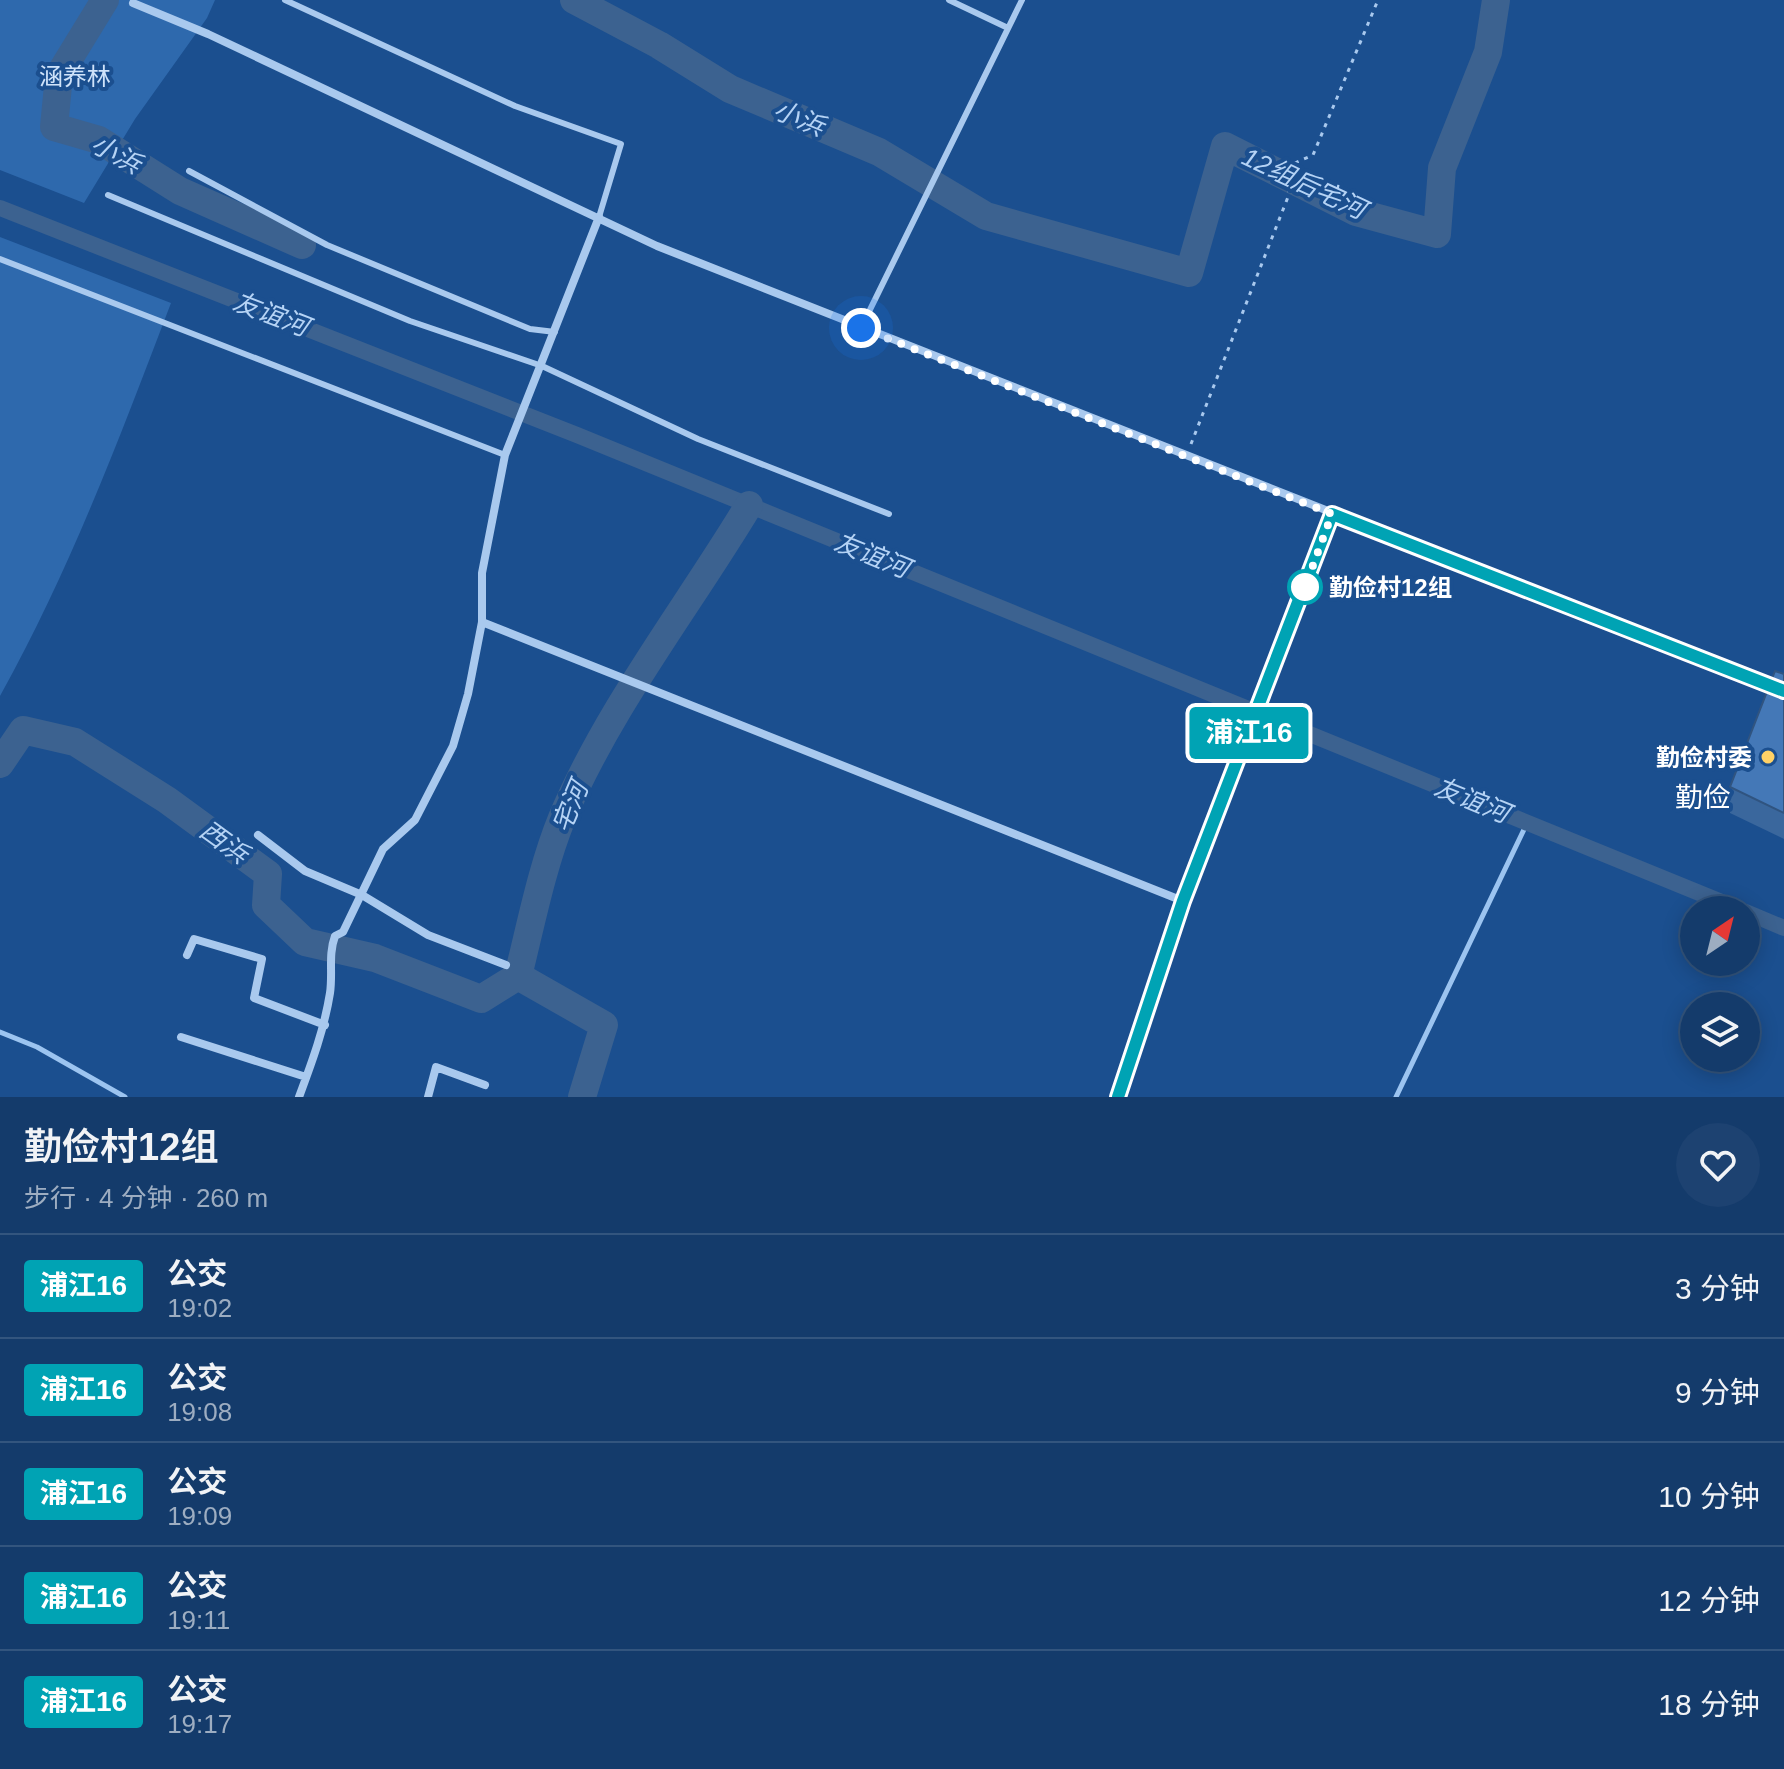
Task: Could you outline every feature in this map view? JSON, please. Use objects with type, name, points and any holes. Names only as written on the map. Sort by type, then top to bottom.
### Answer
[{"type":"street","points":[[130,1],[657,246],[1784,691]]},
{"type":"street","points":[[299,1097],[325,1025],[331,989],[332,945],[362,895],[383,849],[415,820],[453,746],[468,694],[482,622],[482,573],[505,455],[599,217]]},
{"type":"street","points":[[1118,1097],[1183,901],[1332,514]]},
{"type":"street","points":[[482,622],[1183,901]]},
{"type":"street","points":[[258,835],[305,871],[362,895],[428,935],[506,965]]},
{"type":"street","points":[[187,955],[194,939],[262,959],[254,998],[325,1025]]},
{"type":"street","points":[[181,1037],[306,1077]]},
{"type":"street","points":[[428,1097],[436,1067],[485,1085]]},
{"type":"lane","points":[[285,0],[515,106],[621,144],[599,217]]},
{"type":"lane","points":[[949,0],[1008,28]]},
{"type":"lane","points":[[861,328],[1022,0]]},
{"type":"lane","points":[[189,171],[327,245],[530,329],[555,332]]},
{"type":"lane","points":[[108,195],[410,321],[542,366],[698,439],[889,514]]},
{"type":"lane","points":[[0,259],[505,455]]},
{"type":"path","points":[[1186,457],[1288,197],[1295,163],[1313,155],[1378,0]]},
{"type":"green space","name":"涵养林","points":[[0,0],[215,0],[207,18],[135,119],[84,203],[0,170]]},
{"type":"green space","points":[[0,237],[171,303],[71,552],[0,696]]},
{"type":"building","name":"勤俭村委","points":[[1775,671],[1784,674],[1784,813],[1730,787]]},
{"type":"waterway","name":"小浜","points":[[105,0],[59,75],[54,127],[99,140],[180,191],[302,245]]},
{"type":"waterway","name":"12组后宅河","points":[[574,0],[659,45],[730,89],[879,152],[986,216],[1189,273],[1225,146],[1356,212],[1437,234],[1442,168],[1488,52],[1496,0]]},
{"type":"waterway","name":"友谊河","points":[[0,208],[577,435],[1707,896]]},
{"type":"waterway","name":"宅河","points":[[582,1097],[604,1025],[518,976],[543,876],[562,818],[602,737],[749,505]]},
{"type":"waterway","name":"西浜","points":[[0,764],[23,730],[75,742],[167,800],[268,874],[266,905],[305,942],[375,958],[481,999],[518,976]]},
{"type":"waterway","points":[[1396,1097],[1528,821]]},
{"type":"waterway","name":"友谊河","points":[[1760,918],[1784,928]]},
{"type":"waterway","points":[[0,1032],[37,1047],[125,1097]]},
{"type":"bus line","name":"浦江16","points":[[1118,1097],[1183,901],[1332,514],[1784,691]]},
{"type":"place","name":"勤俭村12组","points":[[1305,587]]},
{"type":"place","name":"勤俭村委","points":[[1768,757]]},
{"type":"district","name":"勤俭","points":[[1703,797]]},
{"type":"route","points":[[861,328],[1332,514],[1305,587]]}]
